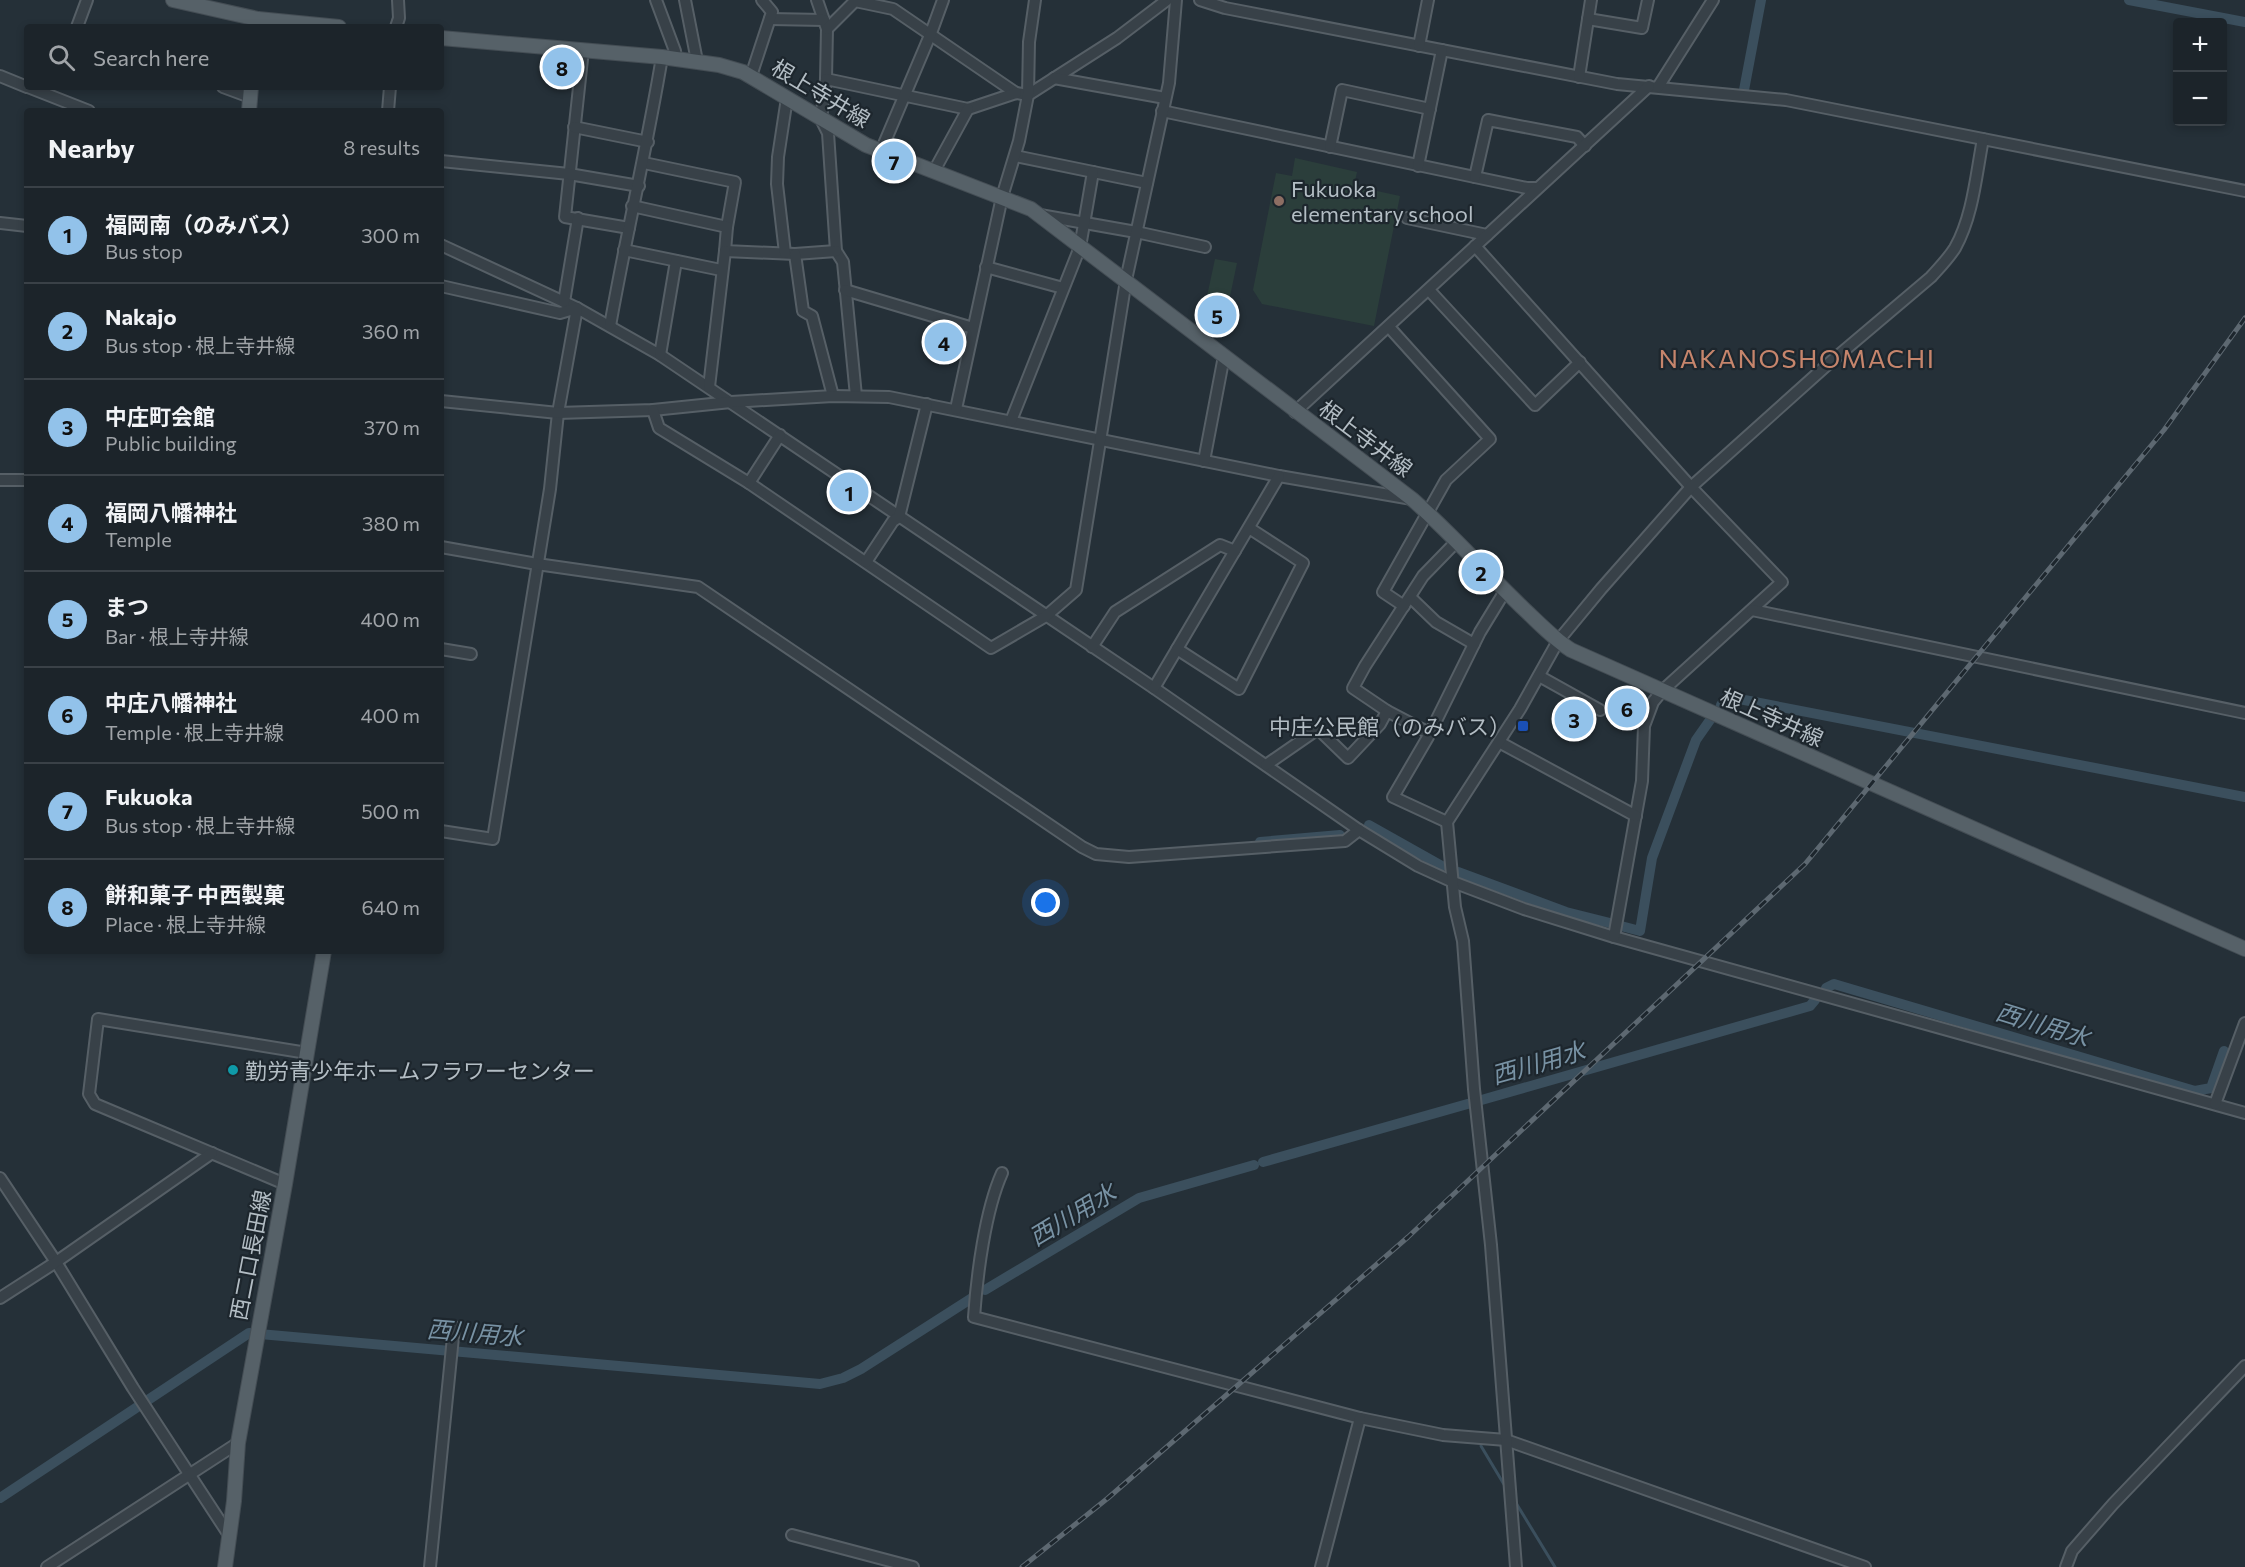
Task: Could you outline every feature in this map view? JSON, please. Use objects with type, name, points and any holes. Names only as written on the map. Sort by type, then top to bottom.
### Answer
[{"type":"main road","points":[[172,0],[258,23],[278,24]]},
{"type":"main road","name":"根上寺井線","points":[[444,38],[669,58],[731,67],[866,145],[1031,209],[1412,499],[1505,591],[1558,641],[1571,650],[2245,949]]},
{"type":"main road","name":"西二口長田線","points":[[225,1567],[234,1501],[238,1443],[324,954]]},
{"type":"street","points":[[78,24],[87,0]]},
{"type":"street","points":[[397,24],[399,0]]},
{"type":"street","points":[[610,326],[632,206],[639,186],[669,58],[656,0]]},
{"type":"street","points":[[686,0],[697,62]]},
{"type":"street","points":[[750,76],[772,12],[762,0]]},
{"type":"street","points":[[817,0],[825,25],[826,79],[821,119],[828,133],[836,251],[843,262],[856,396]]},
{"type":"street","points":[[881,151],[943,0]]},
{"type":"street","points":[[956,409],[1002,197],[1015,156],[1028,95],[1029,42],[1035,0]]},
{"type":"street","points":[[770,19],[825,25],[855,1],[893,9],[1016,93],[1028,95],[1117,38],[1167,0]]},
{"type":"street","points":[[653,410],[659,428],[749,483],[991,648],[1046,616],[1076,590],[1126,280],[1169,83],[1176,0]]},
{"type":"street","points":[[1200,0],[1225,8],[1617,84],[1786,100],[2245,191]]},
{"type":"street","points":[[1419,46],[1428,0]]},
{"type":"street","points":[[1579,77],[1591,0]]},
{"type":"street","points":[[1588,19],[1642,28],[1648,0]]},
{"type":"street","points":[[1295,412],[1537,188],[1654,87],[1713,0]]},
{"type":"street","points":[[583,50],[565,217],[629,228]]},
{"type":"street","points":[[1418,166],[1442,50]]},
{"type":"street","points":[[0,76],[24,86]]},
{"type":"street","points":[[1054,78],[1165,98]]},
{"type":"street","points":[[826,79],[968,109],[1016,93]]},
{"type":"street","points":[[230,90],[250,98]]},
{"type":"street","points":[[388,108],[390,90]]},
{"type":"street","points":[[1330,147],[1342,90],[1430,109]]},
{"type":"street","points":[[52,91],[83,108]]},
{"type":"street","points":[[787,98],[778,157],[777,184],[802,311],[812,316],[833,396]]},
{"type":"street","points":[[934,171],[968,109]]},
{"type":"street","points":[[1162,111],[1527,189],[1537,188]]},
{"type":"street","points":[[1474,177],[1488,120],[1577,137],[1585,146]]},
{"type":"street","points":[[574,127],[648,142]]},
{"type":"street","points":[[1516,1567],[1491,1245],[1474,1089],[1463,941],[1455,907],[1447,822],[1499,742],[1558,641],[1691,487],[1827,365],[1931,277],[1944,263],[1955,248],[1966,220],[1983,139]]},
{"type":"street","points":[[1015,156],[1147,183]]},
{"type":"street","points":[[444,161],[569,174],[639,186]]},
{"type":"street","points":[[644,163],[735,182],[726,227],[709,387]]},
{"type":"street","points":[[1011,421],[1080,247],[1093,172]]},
{"type":"street","points":[[632,206],[726,227]]},
{"type":"street","points":[[1037,214],[1205,247]]},
{"type":"street","points":[[564,302],[578,218]]},
{"type":"street","points":[[1407,218],[1487,235]]},
{"type":"street","points":[[0,223],[24,226]]},
{"type":"street","points":[[444,246],[577,308],[660,355],[1154,688],[1359,830],[1418,866],[1524,909],[1614,937],[2245,1113]]},
{"type":"street","points":[[1475,246],[1691,487],[1782,582],[1662,691],[1653,702],[1644,726],[1642,781],[1614,937]]},
{"type":"street","points":[[624,250],[721,270]]},
{"type":"street","points":[[725,251],[790,254],[836,251]]},
{"type":"street","points":[[660,355],[676,261]]},
{"type":"street","points":[[986,267],[1063,288]]},
{"type":"street","points":[[444,287],[560,313],[577,308]]},
{"type":"street","points":[[845,290],[973,328]]},
{"type":"street","points":[[1429,290],[1535,405],[1580,362]]},
{"type":"street","points":[[444,831],[493,838],[550,489],[558,413],[577,308]]},
{"type":"street","points":[[1389,327],[1490,439],[1446,480],[1383,592],[1407,601],[1436,622],[1474,644]]},
{"type":"street","points":[[1204,461],[1224,356]]},
{"type":"street","points":[[444,401],[558,413],[653,410],[731,402],[833,396],[889,397],[1279,476],[1412,499]]},
{"type":"street","points":[[866,562],[893,521],[899,517],[927,404]]},
{"type":"street","points":[[749,483],[780,435]]},
{"type":"street","points":[[1154,688],[1279,476]]},
{"type":"street","points":[[0,480],[24,480]]},
{"type":"street","points":[[1177,649],[1239,689],[1303,563],[1249,528]]},
{"type":"street","points":[[1429,733],[1387,711],[1353,688],[1423,576],[1457,541]]},
{"type":"street","points":[[1092,647],[1115,612],[1220,545],[1235,551]]},
{"type":"street","points":[[444,548],[537,564],[698,587],[939,752],[1096,854],[1129,857],[1345,841],[1359,830]]},
{"type":"street","points":[[1447,822],[1393,796],[1505,591]]},
{"type":"street","points":[[1752,610],[2245,713]]},
{"type":"street","points":[[444,650],[471,654]]},
{"type":"street","points":[[1539,676],[1600,710]]},
{"type":"street","points":[[1266,765],[1318,729],[1348,758],[1380,724],[1387,711]]},
{"type":"street","points":[[1499,742],[1636,816]]},
{"type":"street","points":[[285,1184],[95,1104],[89,1094],[98,1019],[307,1053]]},
{"type":"street","points":[[2215,1104],[2240,1049],[2245,1023]]},
{"type":"street","points":[[0,1298],[56,1262],[212,1153]]},
{"type":"street","points":[[1002,1173],[992,1201],[976,1287],[974,1317],[1360,1418],[1443,1434],[1506,1440],[1865,1567]]},
{"type":"street","points":[[0,1178],[229,1535]]},
{"type":"street","points":[[430,1567],[454,1327]]},
{"type":"street","points":[[2066,1567],[2072,1551],[2113,1504],[2245,1366]]},
{"type":"street","points":[[1321,1567],[1360,1418]]},
{"type":"street","points":[[46,1567],[238,1443]]},
{"type":"street","points":[[792,1535],[913,1567]]},
{"type":"green space","points":[[1295,158],[1357,172],[1354,186],[1400,196],[1374,326],[1262,304],[1253,290],[1276,173],[1292,176]]},
{"type":"green space","points":[[1215,259],[1237,263],[1228,306],[1206,301]]},
{"type":"waterway","points":[[1744,90],[1761,0]]},
{"type":"waterway","points":[[2129,0],[2245,22]]},
{"type":"waterway","points":[[1721,705],[1727,697],[1734,698],[2245,797]]},
{"type":"waterway","points":[[1621,926],[1640,931],[1652,858],[1696,740],[1710,720]]},
{"type":"waterway","points":[[1369,825],[1442,866]]},
{"type":"waterway","points":[[1260,842],[1340,835]]},
{"type":"waterway","points":[[1458,872],[1566,912],[1610,923]]},
{"type":"waterway","name":"西川用水","points":[[1826,988],[1834,984],[2195,1091],[2211,1088],[2224,1051]]},
{"type":"waterway","name":"西川用水","points":[[1478,1101],[1810,1006],[1815,1000]]},
{"type":"waterway","name":"西川用水","points":[[1263,1162],[1471,1103]]},
{"type":"waterway","name":"西川用水","points":[[985,1290],[1139,1198],[1254,1165]]},
{"type":"waterway","name":"西川用水","points":[[0,1498],[249,1333],[820,1384],[843,1378],[861,1369],[972,1298]]},
{"type":"waterway","points":[[1481,1446],[1505,1486]]},
{"type":"waterway","points":[[1516,1503],[1555,1567]]},
{"type":"railway","points":[[1022,1567],[1108,1498],[1408,1237],[1805,864],[2164,430],[2245,318]]},
{"type":"place","name":"餅和菓子 中西製菓","points":[[562,67]]},
{"type":"place","name":"Fukuoka","points":[[894,161]]},
{"type":"place","name":"Fukuoka elementary school","points":[[1279,201]]},
{"type":"place","name":"まつ","points":[[1217,315]]},
{"type":"place","name":"福岡八幡神社","points":[[944,342]]},
{"type":"place","name":"福岡南（のみバス）","points":[[849,492]]},
{"type":"place","name":"Nakajo","points":[[1481,572]]},
{"type":"place","name":"中庄八幡神社","points":[[1627,708]]},
{"type":"place","name":"中庄町会館","points":[[1574,719]]},
{"type":"place","name":"中庄公民館（のみバス）","points":[[1523,726]]},
{"type":"place","name":"勤労青少年ホームフラワーセンター","points":[[233,1070]]},
{"type":"district","name":"NAKANOSHOMACHI","points":[[1797,357]]}]
